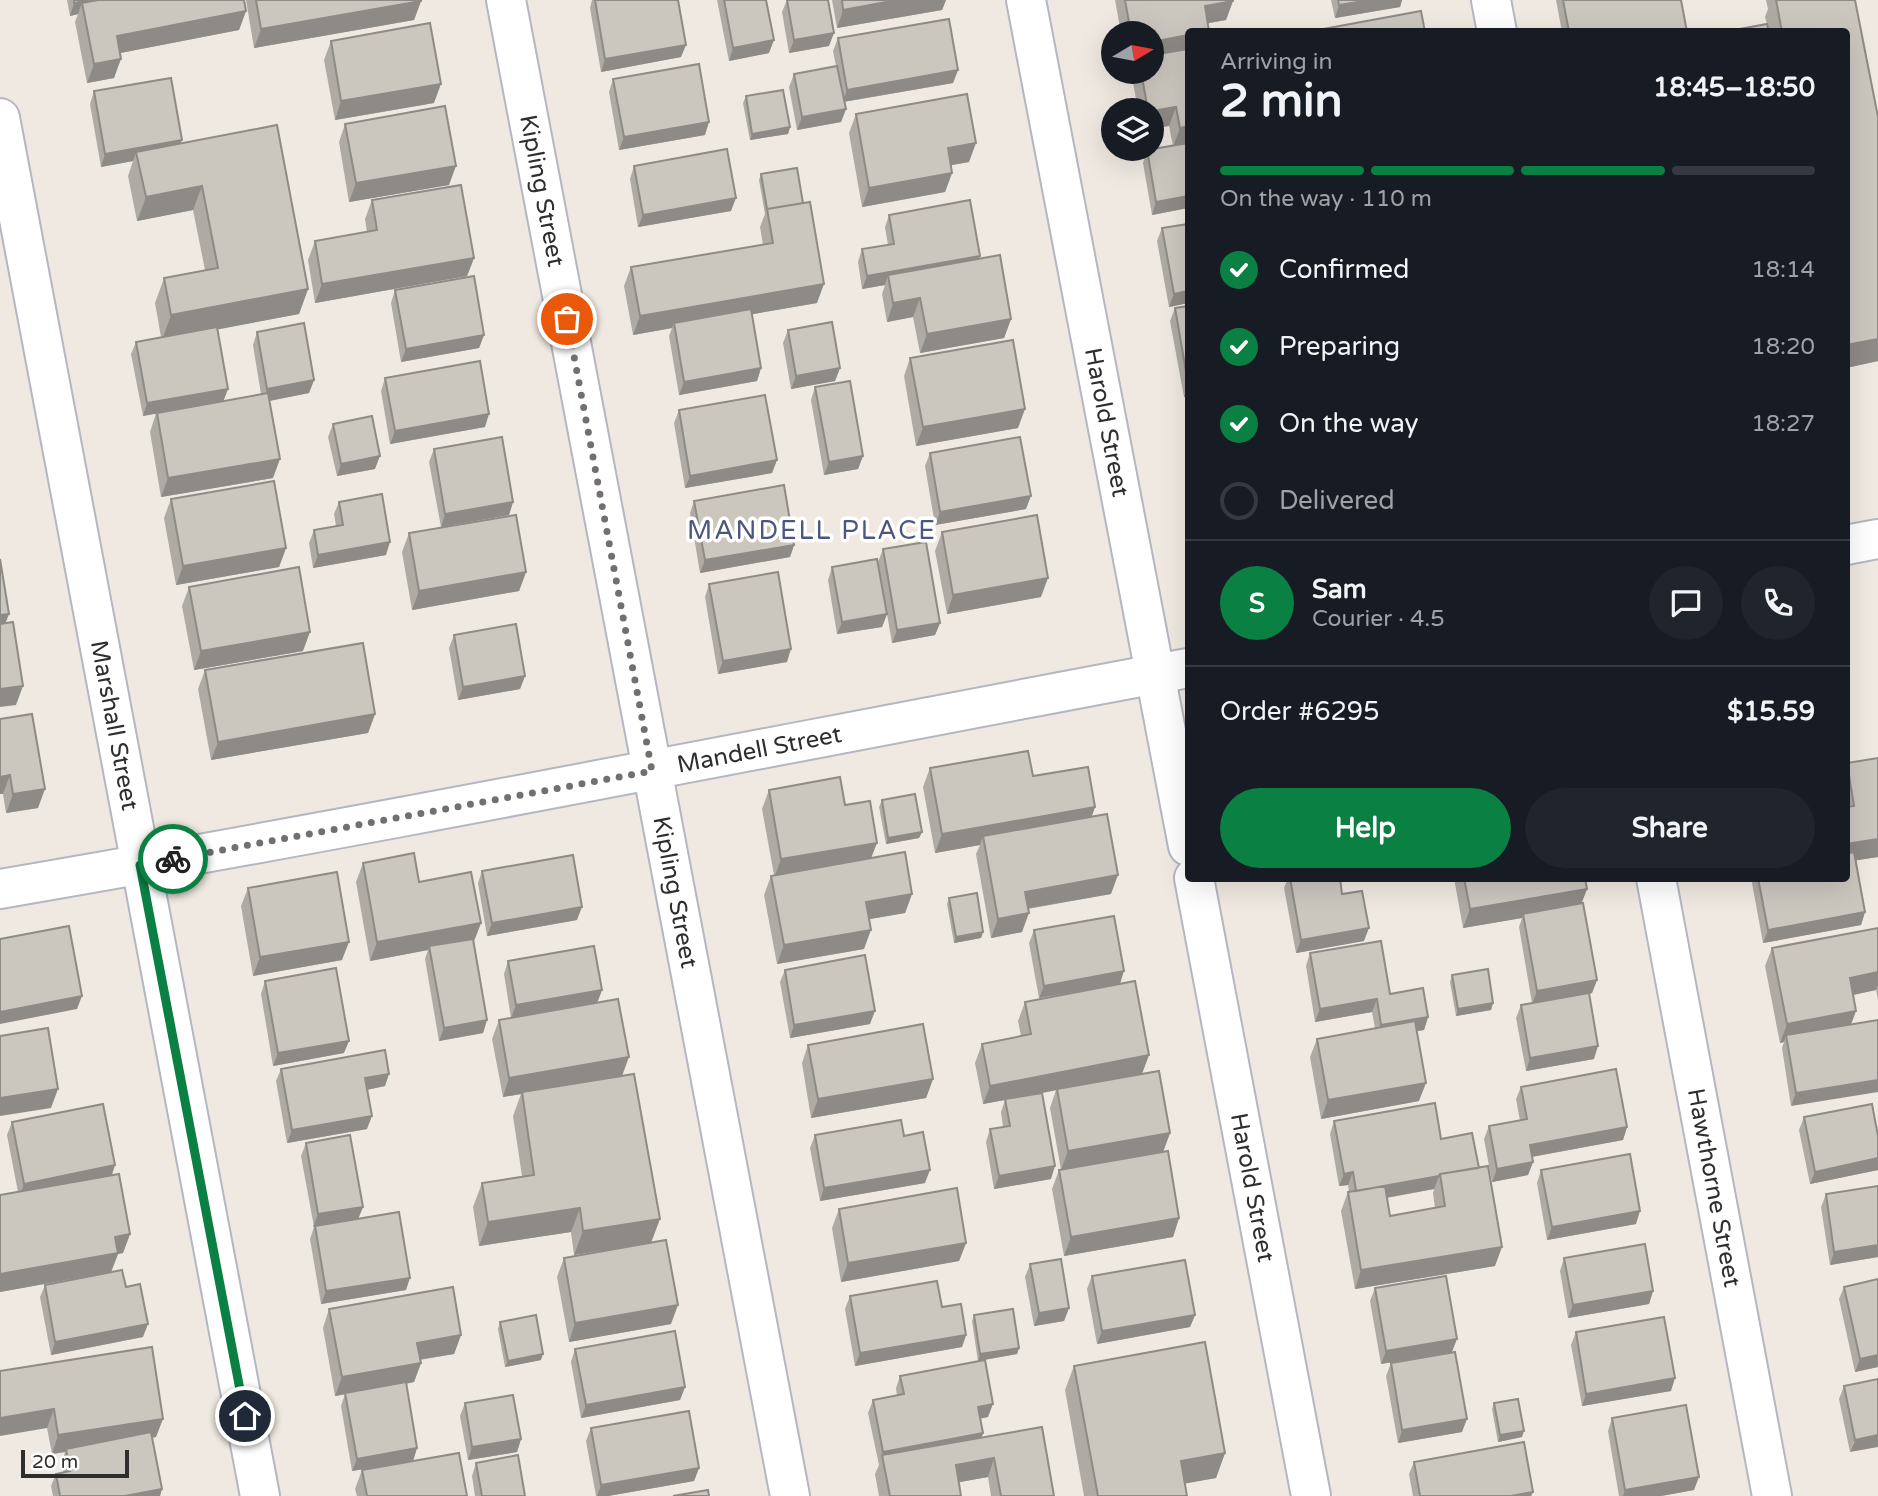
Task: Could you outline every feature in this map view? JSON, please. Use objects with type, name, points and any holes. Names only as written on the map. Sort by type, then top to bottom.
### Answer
[{"type":"street","name":"Kipling Street","points":[[506,0],[790,1496]]},
{"type":"street","name":"Harold Street","points":[[1026,0],[1172,671],[1185,813]]},
{"type":"street","points":[[1490,0],[1495,28]]},
{"type":"street","name":"Marshall Street","points":[[0,118],[260,1496]]},
{"type":"street","points":[[1850,544],[1878,539]]},
{"type":"street","name":"Mandell Street","points":[[0,888],[652,771],[1172,671]]},
{"type":"street","name":"Harold Street","points":[[1195,882],[1311,1496]]},
{"type":"street","name":"Hawthorne Street","points":[[1657,882],[1772,1496]]},
{"type":"building","points":[[98,0],[244,0],[246,11],[117,36],[121,59],[94,64],[82,3]]},
{"type":"building","points":[[256,0],[421,0],[421,1],[261,29]]},
{"type":"building","points":[[595,0],[678,0],[686,45],[605,59]]},
{"type":"building","points":[[724,0],[766,0],[774,40],[733,48]]},
{"type":"building","points":[[787,0],[828,0],[834,33],[794,40]]},
{"type":"building","points":[[842,0],[897,0],[843,10]]},
{"type":"building","points":[[1125,0],[1233,0],[1205,6],[1209,28],[1185,28],[1185,36],[1164,40],[1164,21],[1129,21]]},
{"type":"building","points":[[1338,0],[1370,0],[1339,5]]},
{"type":"building","points":[[1563,0],[1681,0],[1686,28],[1568,28]]},
{"type":"building","points":[[1776,0],[1855,0],[1878,117],[1878,339],[1850,344],[1850,28],[1781,28]]},
{"type":"building","points":[[1421,11],[1424,28],[1328,28]]},
{"type":"building","points":[[949,19],[958,70],[847,90],[838,38]]},
{"type":"building","points":[[430,23],[441,84],[341,101],[331,41]]},
{"type":"building","points":[[1767,24],[1768,28],[1745,28]]},
{"type":"building","points":[[1185,50],[1185,127],[1180,128],[1176,107],[1164,109],[1164,98],[1146,98],[1143,84],[1164,84],[1164,53]]},
{"type":"building","points":[[699,64],[709,122],[624,137],[613,79]]},
{"type":"building","points":[[837,66],[846,109],[802,117],[794,74]]},
{"type":"building","points":[[171,78],[182,140],[105,154],[94,91]]},
{"type":"building","points":[[783,90],[790,127],[752,134],[746,96]]},
{"type":"building","points":[[967,94],[976,143],[948,148],[952,173],[869,188],[856,114]]},
{"type":"building","points":[[445,106],[456,166],[356,183],[345,124]]},
{"type":"building","points":[[277,125],[308,289],[171,315],[164,278],[218,268],[202,186],[146,197],[136,152]]},
{"type":"building","points":[[1185,144],[1185,197],[1156,202],[1149,161],[1164,161],[1164,147]]},
{"type":"building","points":[[727,149],[736,198],[643,215],[634,166]]},
{"type":"building","points":[[797,168],[803,203],[767,209],[761,174]]},
{"type":"building","points":[[461,185],[474,258],[322,284],[315,241],[377,230],[372,200]]},
{"type":"building","points":[[970,200],[980,256],[867,276],[862,249],[894,244],[889,215]]},
{"type":"building","points":[[810,202],[824,284],[640,316],[631,267],[773,243],[767,209]]},
{"type":"building","points":[[1185,224],[1185,292],[1174,294],[1162,228]]},
{"type":"building","points":[[1000,255],[1011,319],[927,334],[920,298],[893,303],[888,275]]},
{"type":"building","points":[[474,276],[484,335],[406,349],[395,290]]},
{"type":"building","points":[[1185,306],[1185,366],[1175,308]]},
{"type":"building","points":[[751,309],[761,368],[684,382],[674,323]]},
{"type":"building","points":[[832,322],[840,368],[796,376],[788,330]]},
{"type":"building","points":[[304,323],[314,380],[267,389],[257,332]]},
{"type":"building","points":[[217,327],[228,389],[147,403],[136,342]]},
{"type":"building","points":[[1013,340],[1025,409],[923,427],[910,358]]},
{"type":"building","points":[[480,361],[489,414],[395,431],[385,378]]},
{"type":"building","points":[[850,381],[863,456],[829,462],[815,387]]},
{"type":"building","points":[[268,393],[280,459],[168,478],[157,413]]},
{"type":"building","points":[[765,395],[777,460],[690,476],[679,410]]},
{"type":"building","points":[[372,416],[380,456],[341,464],[333,424]]},
{"type":"building","points":[[502,437],[513,502],[445,514],[434,449]]},
{"type":"building","points":[[1020,437],[1031,496],[940,512],[930,453]]},
{"type":"building","points":[[274,481],[286,548],[183,566],[171,499]]},
{"type":"building","points":[[784,485],[794,545],[705,560],[694,501]]},
{"type":"building","points":[[382,494],[390,542],[318,555],[314,530],[343,525],[339,502]]},
{"type":"building","points":[[516,515],[526,572],[419,591],[409,533]]},
{"type":"building","points":[[1037,515],[1048,578],[953,595],[942,532]]},
{"type":"building","points":[[926,542],[940,623],[897,630],[883,549]]},
{"type":"building","points":[[0,559],[9,614],[0,615]]},
{"type":"building","points":[[877,559],[887,614],[842,622],[832,567]]},
{"type":"building","points":[[299,567],[310,632],[201,651],[189,587]]},
{"type":"building","points":[[778,572],[791,649],[723,661],[709,584]]},
{"type":"building","points":[[13,622],[23,686],[0,689],[0,624]]},
{"type":"building","points":[[516,624],[525,676],[463,687],[454,635]]},
{"type":"building","points":[[363,643],[375,714],[218,742],[205,670]]},
{"type":"building","points":[[32,714],[45,789],[13,794],[10,775],[0,777],[0,719]]},
{"type":"building","points":[[1028,751],[1033,776],[1088,767],[1095,807],[942,834],[930,768]]},
{"type":"building","points":[[1878,758],[1878,839],[1850,843],[1850,806],[1854,806],[1850,763]]},
{"type":"building","points":[[840,777],[845,805],[870,801],[877,843],[781,859],[769,790]]},
{"type":"building","points":[[915,794],[922,832],[888,838],[882,800]]},
{"type":"building","points":[[1107,814],[1118,875],[1025,892],[1029,913],[998,919],[983,836]]},
{"type":"building","points":[[905,852],[912,894],[866,902],[871,930],[784,945],[771,876]]},
{"type":"building","points":[[1854,852],[1865,912],[1768,930],[1759,882],[1850,882],[1850,853]]},
{"type":"building","points":[[414,853],[419,882],[471,872],[481,923],[377,942],[363,863]]},
{"type":"building","points":[[573,855],[582,907],[492,923],[482,871]]},
{"type":"building","points":[[337,872],[349,942],[260,957],[248,888]]},
{"type":"building","points":[[1291,882],[1340,882],[1342,894],[1362,891],[1369,928],[1301,940]]},
{"type":"building","points":[[1465,882],[1586,882],[1587,889],[1470,909]]},
{"type":"building","points":[[977,893],[983,932],[956,937],[949,898]]},
{"type":"building","points":[[1583,903],[1597,980],[1537,991],[1523,914]]},
{"type":"building","points":[[1114,916],[1124,971],[1044,986],[1034,930]]},
{"type":"building","points":[[69,926],[82,996],[0,1012],[0,939]]},
{"type":"building","points":[[1878,928],[1878,972],[1850,978],[1856,1011],[1787,1024],[1772,948]]},
{"type":"building","points":[[473,939],[487,1020],[444,1028],[429,946]]},
{"type":"building","points":[[1381,941],[1390,994],[1423,988],[1428,1017],[1381,1025],[1377,999],[1320,1009],[1310,953]]},
{"type":"building","points":[[594,946],[602,990],[516,1005],[508,961]]},
{"type":"building","points":[[865,955],[875,1011],[794,1025],[785,970]]},
{"type":"building","points":[[336,968],[349,1041],[278,1053],[265,981]]},
{"type":"building","points":[[1488,969],[1493,1003],[1458,1009],[1452,975]]},
{"type":"building","points":[[1135,981],[1149,1055],[990,1086],[982,1044],[1031,1034],[1025,1002]]},
{"type":"building","points":[[1589,993],[1598,1046],[1530,1058],[1521,1005]]},
{"type":"building","points":[[618,999],[629,1057],[509,1078],[499,1020]]},
{"type":"building","points":[[1878,1020],[1878,1080],[1796,1093],[1786,1035]]},
{"type":"building","points":[[1415,1021],[1426,1083],[1328,1100],[1317,1039]]},
{"type":"building","points":[[923,1024],[933,1079],[818,1099],[808,1045]]},
{"type":"building","points":[[48,1028],[58,1089],[0,1098],[0,1036]]},
{"type":"building","points":[[385,1050],[389,1074],[365,1078],[372,1116],[292,1130],[281,1069]]},
{"type":"building","points":[[1616,1069],[1627,1127],[1530,1145],[1533,1162],[1497,1169],[1489,1126],[1527,1119],[1521,1087]]},
{"type":"building","points":[[1159,1071],[1170,1133],[1068,1151],[1057,1089]]},
{"type":"building","points":[[634,1074],[660,1219],[583,1231],[580,1208],[488,1222],[482,1183],[534,1175],[522,1092]]},
{"type":"building","points":[[1042,1093],[1055,1166],[999,1176],[990,1129],[1010,1126],[1005,1099]]},
{"type":"building","points":[[1435,1103],[1441,1139],[1472,1133],[1479,1168],[1356,1191],[1353,1172],[1344,1174],[1334,1121]]},
{"type":"building","points":[[103,1104],[115,1165],[24,1184],[12,1122]]},
{"type":"building","points":[[1872,1104],[1878,1136],[1878,1158],[1815,1172],[1804,1117]]},
{"type":"building","points":[[901,1120],[904,1136],[923,1132],[930,1170],[824,1188],[815,1135]]},
{"type":"building","points":[[350,1135],[363,1207],[318,1214],[306,1143]]},
{"type":"building","points":[[1168,1151],[1179,1218],[1071,1237],[1059,1170]]},
{"type":"building","points":[[1630,1154],[1640,1211],[1552,1227],[1541,1170]]},
{"type":"building","points":[[1488,1166],[1502,1247],[1361,1270],[1348,1192],[1385,1186],[1390,1216],[1445,1206],[1440,1174]]},
{"type":"building","points":[[119,1174],[130,1234],[115,1237],[118,1253],[0,1274],[0,1195]]},
{"type":"building","points":[[1878,1186],[1878,1245],[1834,1252],[1826,1194]]},
{"type":"building","points":[[957,1188],[966,1243],[848,1263],[839,1209]]},
{"type":"building","points":[[399,1212],[410,1278],[326,1291],[315,1226]]},
{"type":"building","points":[[666,1240],[678,1305],[575,1323],[564,1258]]},
{"type":"building","points":[[1645,1244],[1653,1291],[1573,1305],[1564,1258]]},
{"type":"building","points":[[1061,1259],[1069,1308],[1039,1313],[1030,1264]]},
{"type":"building","points":[[1185,1260],[1195,1315],[1102,1331],[1092,1276]]},
{"type":"building","points":[[122,1270],[126,1287],[140,1284],[148,1324],[55,1342],[45,1285]]},
{"type":"building","points":[[1446,1276],[1457,1339],[1386,1351],[1375,1288]]},
{"type":"building","points":[[1878,1279],[1878,1355],[1860,1359],[1844,1287]]},
{"type":"building","points":[[937,1281],[942,1307],[961,1304],[966,1335],[860,1353],[850,1296]]},
{"type":"building","points":[[453,1287],[461,1335],[417,1343],[421,1363],[342,1377],[329,1309]]},
{"type":"building","points":[[1013,1309],[1019,1348],[980,1354],[974,1315]]},
{"type":"building","points":[[536,1315],[543,1354],[508,1361],[500,1322]]},
{"type":"building","points":[[1664,1317],[1675,1378],[1586,1394],[1576,1332]]},
{"type":"building","points":[[675,1331],[685,1387],[586,1405],[575,1349]]},
{"type":"building","points":[[1205,1342],[1225,1453],[1181,1461],[1187,1496],[1098,1496],[1074,1366]]},
{"type":"building","points":[[152,1347],[163,1419],[58,1435],[54,1409],[0,1418],[0,1371]]},
{"type":"building","points":[[1455,1352],[1467,1419],[1402,1430],[1391,1363]]},
{"type":"building","points":[[985,1360],[993,1404],[978,1407],[983,1433],[883,1452],[873,1400],[904,1394],[900,1376]]},
{"type":"building","points":[[1878,1379],[1878,1435],[1855,1440],[1844,1386]]},
{"type":"building","points":[[406,1382],[417,1448],[357,1459],[345,1393]]},
{"type":"building","points":[[513,1395],[521,1439],[472,1447],[465,1403]]},
{"type":"building","points":[[1518,1399],[1524,1431],[1500,1435],[1494,1403]]},
{"type":"building","points":[[1686,1405],[1699,1477],[1625,1490],[1612,1418]]},
{"type":"building","points":[[689,1411],[699,1468],[601,1485],[591,1428]]},
{"type":"building","points":[[1042,1427],[1054,1496],[1001,1496],[994,1458],[956,1465],[961,1496],[890,1496],[882,1455]]},
{"type":"building","points":[[151,1432],[162,1489],[125,1496],[60,1496],[56,1474],[70,1471],[66,1449]]},
{"type":"building","points":[[1524,1442],[1533,1492],[1511,1496],[1420,1496],[1414,1462]]},
{"type":"building","points":[[459,1453],[467,1496],[367,1496],[362,1470]]},
{"type":"building","points":[[518,1455],[525,1496],[482,1496],[476,1463]]},
{"type":"building","points":[[708,1490],[709,1496],[673,1496]]},
{"type":"way so far","points":[[173,859],[652,771],[567,319]]},
{"type":"district","name":"MANDELL PLACE","points":[[812,530]]},
{"type":"route","points":[[173,859],[140,865],[245,1416]]}]
